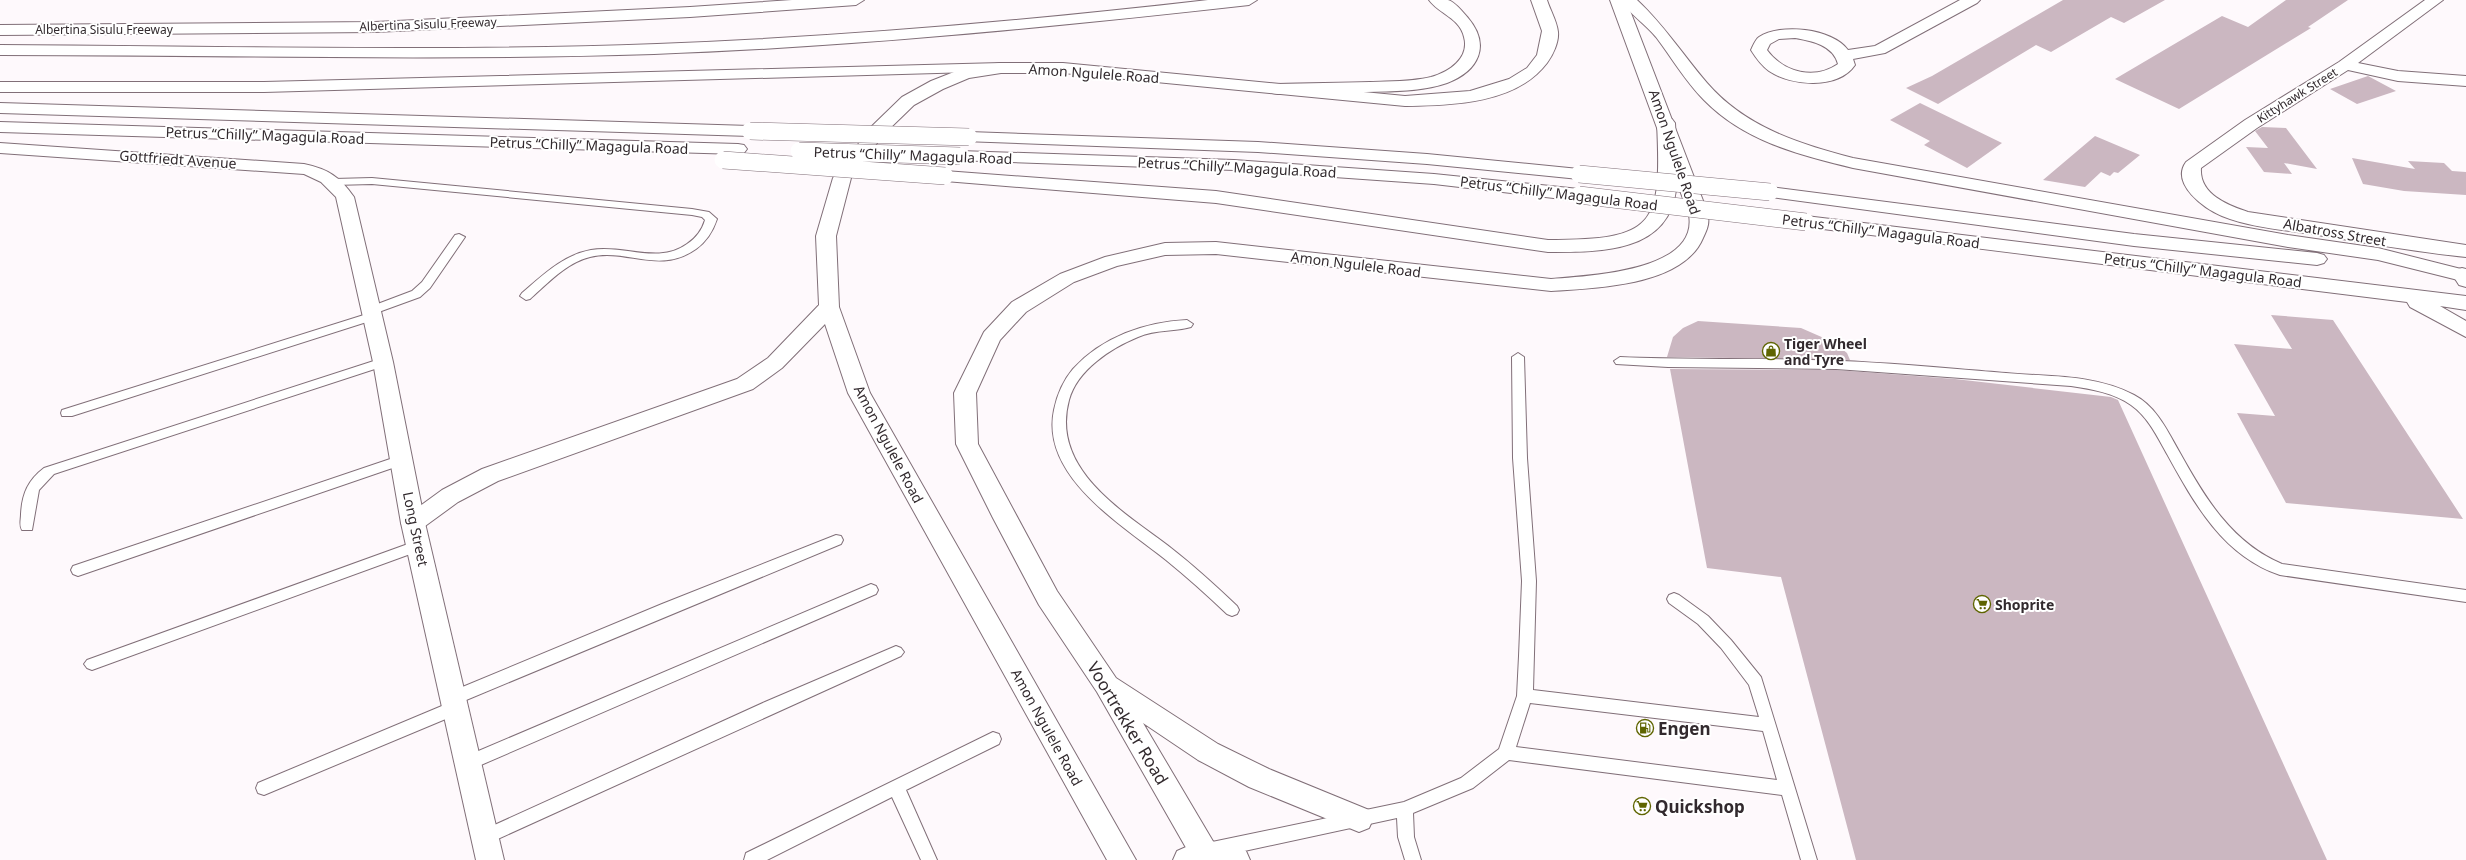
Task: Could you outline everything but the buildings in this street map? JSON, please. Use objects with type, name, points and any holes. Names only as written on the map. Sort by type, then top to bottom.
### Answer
[{"type":"main road","name":"Albertina Sisulu Freeway","points":[[0,30],[375,27],[690,12],[856,0]]},
{"type":"main road","points":[[0,50],[472,53],[656,49],[924,33],[1082,19],[1249,0]]},
{"type":"main road","points":[[1278,89],[1400,87],[1427,83],[1448,76],[1463,67],[1471,56],[1474,44],[1473,33],[1466,22],[1437,0]]},
{"type":"main road","name":"Amon Ngulele Road","points":[[1122,860],[859,392],[829,307],[826,236],[842,178],[877,131],[908,101],[937,85],[965,74],[1000,68],[1063,68],[1406,100],[1451,100],[1491,93],[1524,76],[1544,58],[1551,34],[1539,0]]},
{"type":"main road","name":"Amon Ngulele Road","points":[[1048,598],[967,444],[965,393],[991,337],[1019,308],[1067,278],[1112,261],[1165,250],[1216,248],[1551,285],[1604,281],[1647,272],[1674,260],[1692,242],[1699,226],[1693,196],[1618,0]]},
{"type":"main road","points":[[1628,0],[1658,29],[1717,104],[1750,128],[1774,141],[1796,149],[1853,163],[2288,241],[2378,254],[2463,276]]},
{"type":"main road","points":[[1845,55],[1879,50],[1972,0]]},
{"type":"main road","name":"Kittyhawk Street","points":[[2208,201],[2193,182],[2190,174],[2192,166],[2251,124],[2345,65],[2435,0]]},
{"type":"main road","points":[[1795,33],[1822,39],[1834,45],[1845,55],[1847,65],[1838,74],[1821,78],[1800,77],[1779,71],[1765,61],[1759,50],[1763,41],[1776,35],[1795,33]]},
{"type":"main road","points":[[2345,65],[2398,76],[2466,81]]},
{"type":"main road","points":[[0,87],[264,87],[1000,68]]},
{"type":"main road","name":"Petrus “Chilly” Magagula Road","points":[[0,108],[1258,147],[1427,159],[1770,192],[2134,240],[2463,276]]},
{"type":"main road","points":[[491,142],[1216,197],[1548,246],[1603,245],[1641,235],[1660,216],[1667,192],[1666,123]]},
{"type":"main road","name":"Petrus “Chilly” Magagula Road","points":[[0,126],[1234,165],[1434,179],[1806,222],[2466,303]]},
{"type":"main road","name":"Gottfriedt Avenue","points":[[0,148],[288,167],[325,174],[340,189]]},
{"type":"main road","name":"Long Street","points":[[340,189],[383,362],[416,534],[488,848]]},
{"type":"main road","name":"Albatross Street","points":[[2208,201],[2219,208],[2247,217],[2390,241],[2466,251]]},
{"type":"main road","points":[[2401,294],[2434,310],[2466,330]]},
{"type":"main road","points":[[416,534],[450,496],[490,475],[745,384],[775,363],[829,307]]},
{"type":"main road","name":"Voortrekker Road","points":[[1048,598],[1106,684],[1203,858]]},
{"type":"main road","points":[[1106,684],[1208,752],[1259,778],[1359,819]]},
{"type":"main road","points":[[1203,858],[1236,860]]},
{"type":"lane","points":[[340,189],[372,181],[684,211],[705,214],[711,218],[699,241],[688,251],[674,258],[665,259],[618,253],[582,256],[560,267],[526,296]]},
{"type":"lane","points":[[67,413],[372,314],[416,294],[426,285],[459,237]]},
{"type":"lane","points":[[1187,324],[1165,324],[1133,333],[1110,346],[1077,371],[1068,385],[1062,402],[1057,428],[1062,446],[1073,468],[1091,493],[1177,561],[1232,610]]},
{"type":"lane","points":[[1203,858],[1405,809],[1467,783],[1506,753],[1525,696],[1529,581],[1520,458],[1518,357]]},
{"type":"lane","points":[[1620,361],[1919,370],[2097,386],[2131,398],[2145,409],[2157,424],[2189,480],[2219,524],[2242,549],[2264,564],[2280,569],[2466,596]]},
{"type":"lane","points":[[28,526],[30,489],[36,480],[48,471],[383,362]]},
{"type":"lane","points":[[78,570],[402,460]]},
{"type":"lane","points":[[92,664],[416,534]]},
{"type":"lane","points":[[264,788],[667,608],[836,540]]},
{"type":"lane","points":[[468,762],[871,590]]},
{"type":"lane","points":[[1674,599],[1703,620],[1726,644],[1756,682],[1809,860]]},
{"type":"lane","points":[[488,848],[770,707],[896,652]]},
{"type":"lane","points":[[1525,696],[1769,725]]},
{"type":"lane","points":[[752,859],[993,739]]},
{"type":"lane","points":[[1506,753],[1789,789]]},
{"type":"lane","points":[[896,787],[929,860]]},
{"type":"lane","points":[[1405,809],[1406,837],[1413,860]]},
{"type":"place","name":"Tiger Wheel and Tyre","points":[[1771,351]]},
{"type":"place","name":"Shoprite","points":[[1982,604]]},
{"type":"place","name":"Engen","points":[[1645,728]]},
{"type":"place","name":"Quickshop","points":[[1642,806]]}]
